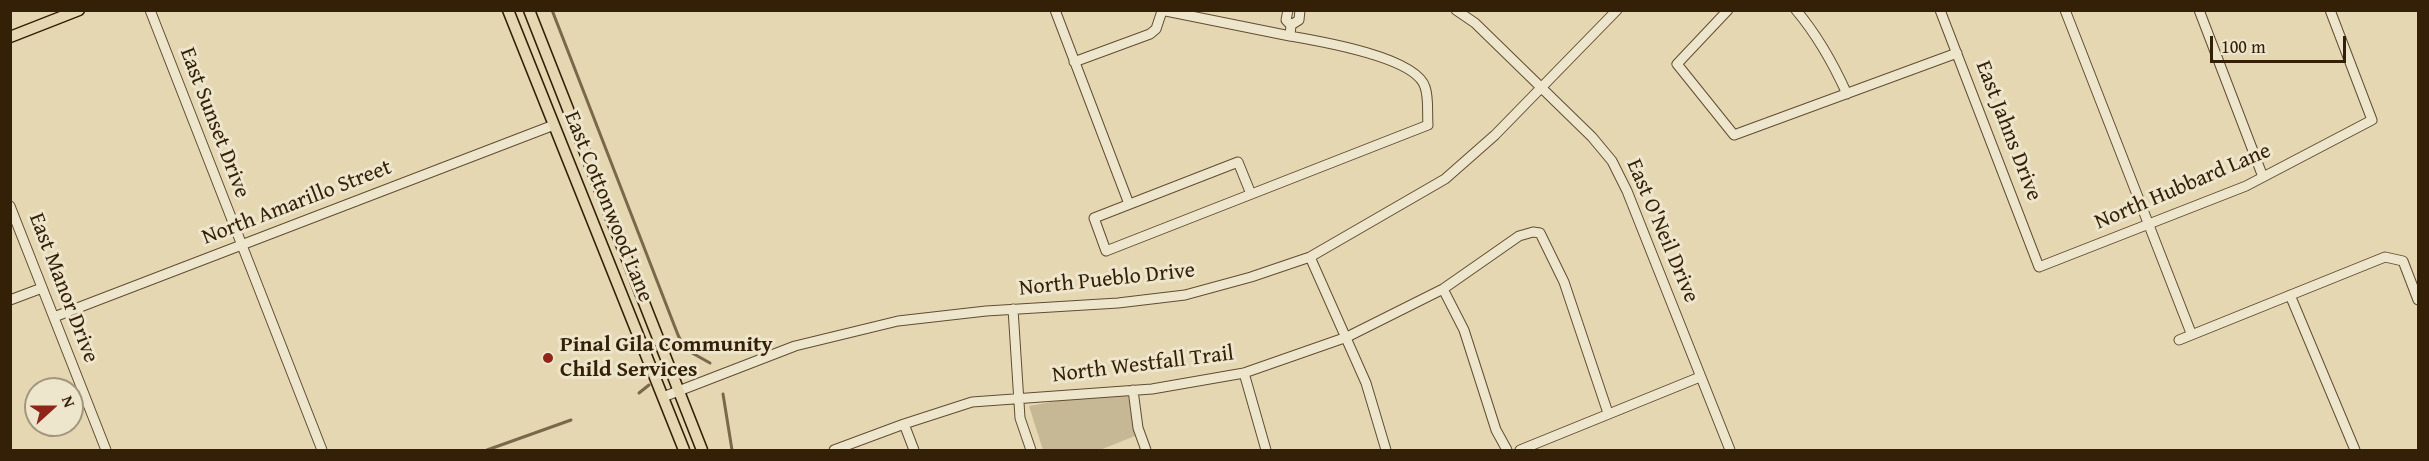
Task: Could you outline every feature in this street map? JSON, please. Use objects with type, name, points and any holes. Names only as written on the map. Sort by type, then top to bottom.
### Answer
[{"type":"main road","points":[[10,37],[79,10]]},
{"type":"main road","name":"East Cottonwood Lane","points":[[508,10],[684,450]]},
{"type":"main road","name":"East Cottonwood Lane","points":[[529,10],[702,450]]},
{"type":"main road","points":[[527,57],[545,51]]},
{"type":"street","name":"East Sunset Drive","points":[[150,10],[321,450]]},
{"type":"street","points":[[1055,10],[1129,204]]},
{"type":"street","points":[[1288,10],[1286,20],[1291,25]]},
{"type":"street","points":[[1291,25],[1299,20],[1300,10]]},
{"type":"street","name":"East O'Neil Drive","points":[[1456,10],[1475,23],[1592,137],[1612,161],[1627,191],[1730,450]]},
{"type":"street","name":"North Pueblo Drive","points":[[663,397],[795,346],[840,333],[898,321],[1013,309],[1118,303],[1185,295],[1251,277],[1310,257],[1446,179],[1542,88],[1617,10]]},
{"type":"street","points":[[1728,10],[1677,64],[1734,135],[1958,53]]},
{"type":"street","points":[[1796,10],[1829,54],[1847,94]]},
{"type":"street","name":"East Jahns Drive","points":[[1940,10],[2039,267]]},
{"type":"street","points":[[2199,10],[2263,177]]},
{"type":"street","name":"North Hubbard Lane","points":[[2039,267],[2246,186],[2372,120],[2330,10]]},
{"type":"street","points":[[1074,62],[1150,34],[1156,28],[1162,11],[1341,45],[1397,64],[1419,77],[1425,87],[1428,124],[1251,194],[1106,251],[1094,218],[1238,162],[1251,194]]},
{"type":"street","points":[[2069,12],[2148,225],[2192,333]]},
{"type":"street","points":[[1290,36],[1291,25]]},
{"type":"street","name":"North Amarillo Street","points":[[54,317],[554,125]]},
{"type":"street","name":"East Manor Drive","points":[[10,206],[106,450]]},
{"type":"street","name":"North Westfall Trail","points":[[834,450],[903,424],[972,402],[1133,390],[1244,373],[1347,337],[1443,289],[1519,236],[1533,231],[1540,233],[1564,282],[1608,413]]},
{"type":"street","points":[[1310,257],[1366,384],[1386,450]]},
{"type":"street","points":[[2179,340],[2385,257],[2403,261],[2418,300]]},
{"type":"street","points":[[10,300],[42,288]]},
{"type":"street","points":[[1443,289],[1464,330],[1496,430],[1507,450]]},
{"type":"street","points":[[2290,295],[2355,450]]},
{"type":"street","points":[[1013,309],[1020,418],[1031,450]]},
{"type":"street","points":[[1244,373],[1266,450]]},
{"type":"street","points":[[1520,450],[1700,376]]},
{"type":"street","points":[[1133,390],[1138,428],[1146,450]]},
{"type":"street","points":[[903,424],[914,450]]},
{"type":"shaded area","points":[[1102,393],[1128,396],[1135,436],[1100,450],[1043,450],[1029,406]]},
{"type":"waterway","points":[[552,10],[678,335],[685,349],[710,363]]},
{"type":"waterway","points":[[639,393],[649,385]]},
{"type":"waterway","points":[[723,394],[732,450]]},
{"type":"waterway","points":[[487,450],[571,420]]},
{"type":"place","name":"Pinal Gila Community Child Services","points":[[548,358]]}]
